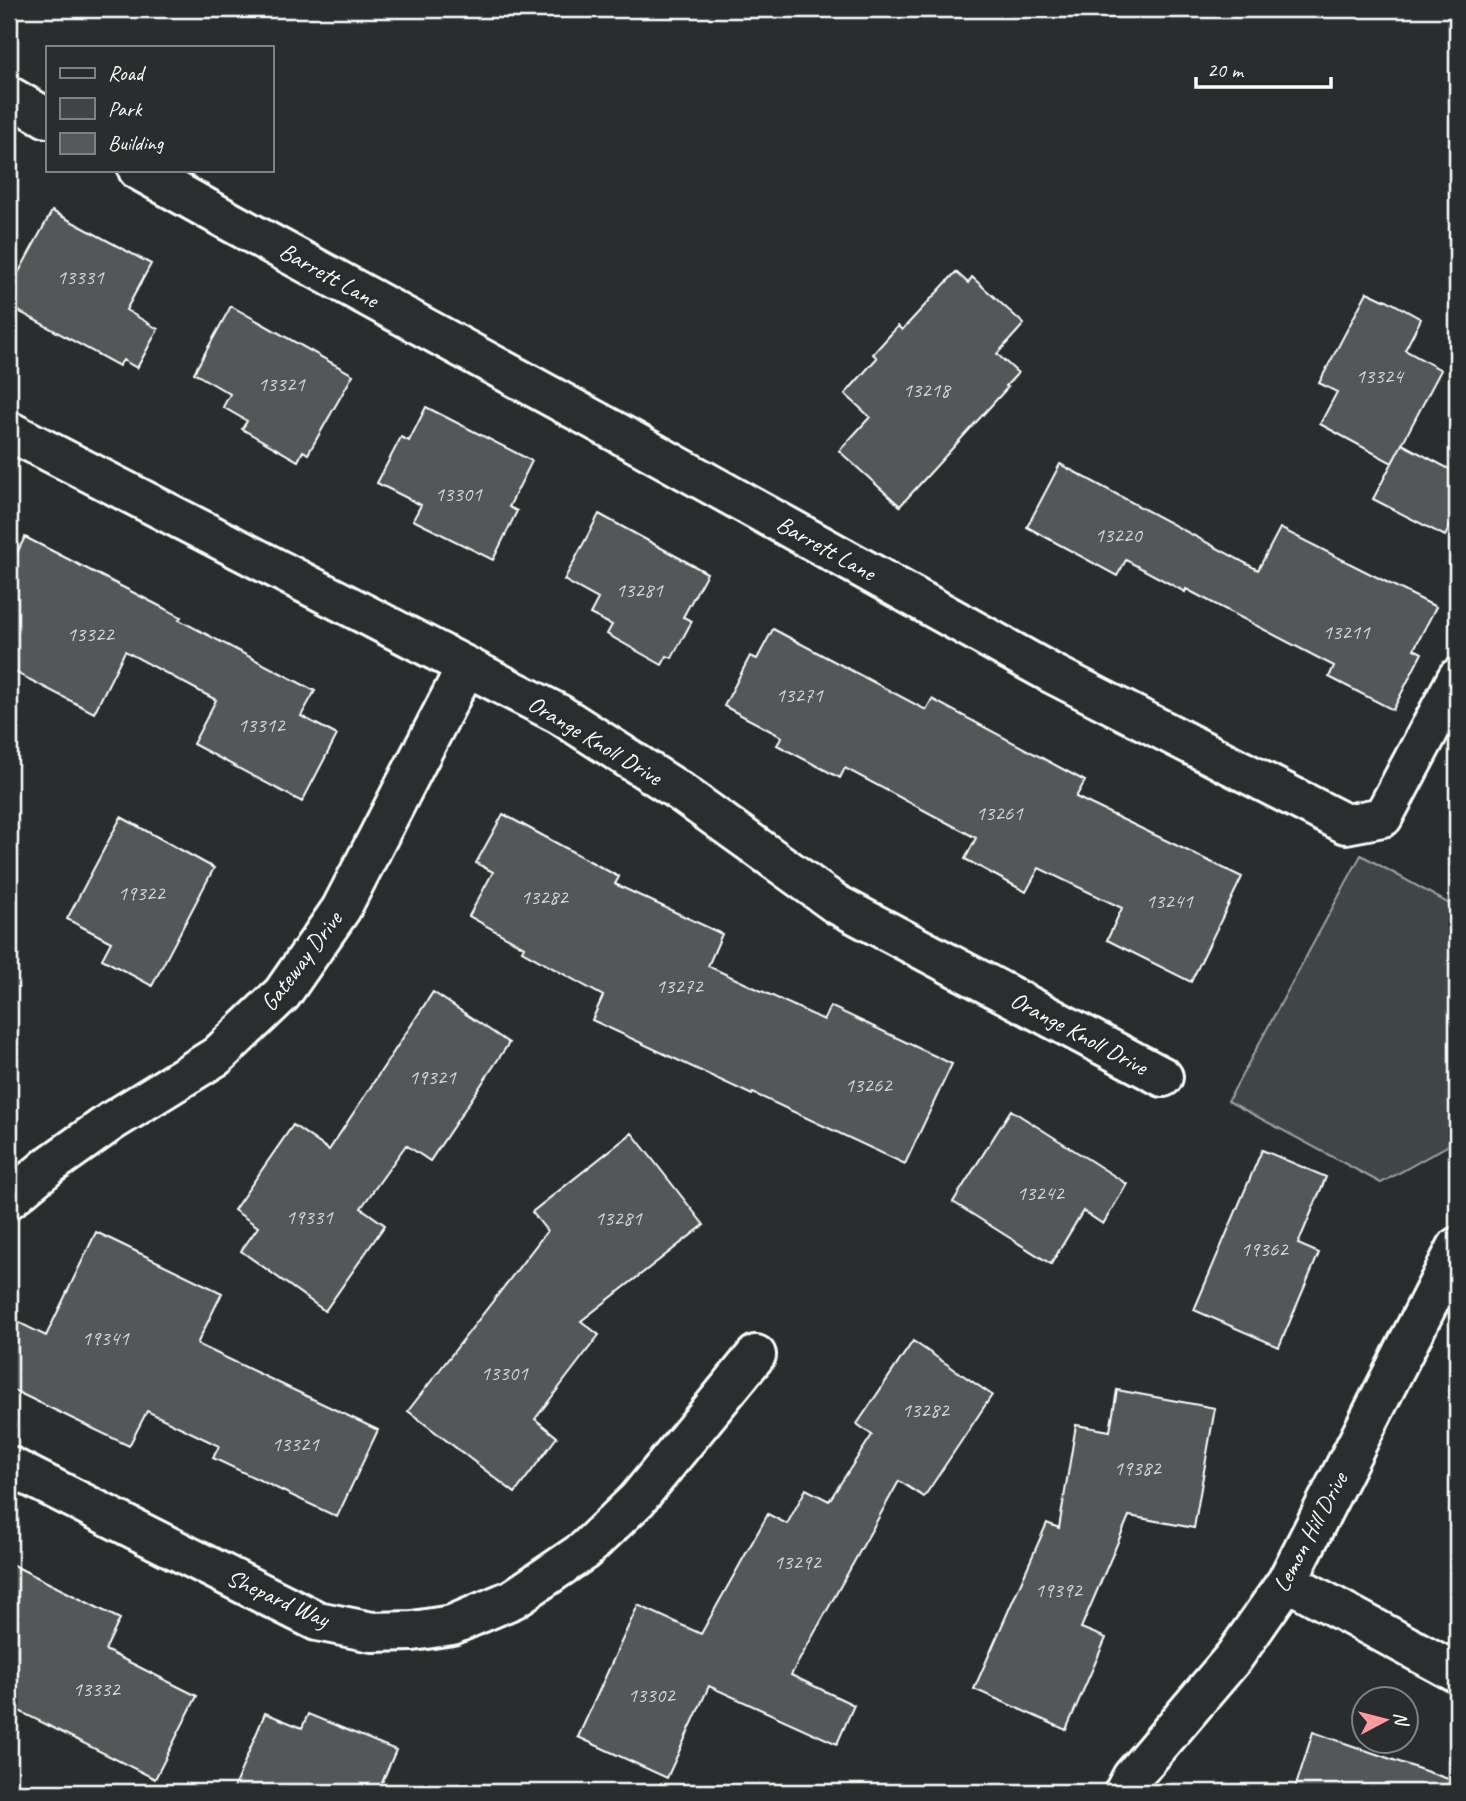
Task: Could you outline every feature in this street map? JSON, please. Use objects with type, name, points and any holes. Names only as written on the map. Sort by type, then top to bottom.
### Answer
[{"type":"street","points":[[9,96],[46,117]]},
{"type":"street","name":"Barrett Lane","points":[[142,172],[1049,673],[1346,824],[1383,817],[1457,678]]},
{"type":"street","name":"Orange Knoll Drive","points":[[9,431],[559,714],[679,791],[836,904],[1163,1077]]},
{"type":"street","name":"Gateway Drive","points":[[9,1199],[50,1165],[112,1121],[217,1056],[282,994],[341,909],[466,667]]},
{"type":"street","name":"Lemon Hill Drive","points":[[1124,1792],[1132,1777],[1234,1657],[1287,1581],[1457,1247]]},
{"type":"street","name":"Shepard Way","points":[[9,1465],[317,1621],[372,1632],[413,1631],[452,1625],[513,1600],[585,1550],[637,1500],[757,1355]]},
{"type":"street","points":[[1287,1581],[1457,1673]]},
{"type":"green space","points":[[1361,855],[1457,908],[1457,1144],[1449,1145],[1381,1183],[1228,1101]]},
{"type":"building","points":[[52,211],[151,264],[126,310],[158,329],[137,368],[123,360],[119,366],[9,306],[9,290]]},
{"type":"building","points":[[956,272],[968,283],[972,277],[1024,324],[997,354],[1018,373],[900,506],[839,451],[870,417],[845,394],[877,358],[873,354],[898,326],[902,330]]},
{"type":"building","points":[[1367,292],[1421,319],[1405,350],[1441,370],[1392,463],[1320,424],[1337,392],[1319,383]]},
{"type":"building","points":[[231,306],[353,375],[308,454],[303,451],[298,461],[242,429],[247,421],[223,407],[230,394],[194,373]]},
{"type":"building","points":[[426,407],[532,461],[509,507],[517,511],[493,560],[413,520],[421,505],[377,483],[401,437],[409,441]]},
{"type":"building","points":[[1402,444],[1457,473],[1457,513],[1445,536],[1373,499]]},
{"type":"building","points":[[1060,464],[1258,570],[1280,528],[1436,607],[1414,649],[1422,653],[1393,710],[1329,677],[1334,666],[1186,589],[1185,592],[1126,560],[1117,576],[1027,527]]},
{"type":"building","points":[[599,514],[707,573],[683,617],[692,621],[672,658],[667,656],[662,665],[607,634],[612,625],[590,614],[598,599],[564,580]]},
{"type":"building","points":[[25,537],[181,617],[179,620],[315,691],[301,716],[337,735],[302,802],[193,744],[216,700],[125,651],[94,713],[9,669],[9,568]]},
{"type":"building","points":[[773,629],[926,710],[932,699],[1085,781],[1076,797],[1242,877],[1191,982],[1107,940],[1122,908],[1039,868],[1026,892],[965,859],[976,838],[845,768],[840,778],[777,745],[782,737],[724,706],[750,656],[757,659]]},
{"type":"building","points":[[503,814],[619,877],[615,884],[722,934],[708,966],[824,1020],[830,1006],[952,1064],[905,1164],[592,1020],[603,996],[522,951],[524,947],[469,916],[493,872],[476,863]]},
{"type":"building","points":[[121,817],[214,868],[152,986],[102,959],[111,942],[67,919]]},
{"type":"building","points":[[433,992],[509,1043],[430,1161],[406,1145],[361,1208],[385,1225],[325,1311],[241,1251],[258,1227],[234,1210],[293,1125],[329,1150]]},
{"type":"building","points":[[1011,1110],[1127,1184],[1103,1224],[1083,1211],[1051,1264],[953,1202]]},
{"type":"building","points":[[632,1133],[704,1225],[581,1321],[599,1335],[535,1419],[557,1437],[515,1493],[408,1411],[547,1231],[532,1212]]},
{"type":"building","points":[[1262,1150],[1326,1177],[1298,1244],[1319,1253],[1279,1347],[1194,1310]]},
{"type":"building","points":[[96,1232],[222,1293],[197,1344],[378,1430],[337,1517],[213,1458],[219,1446],[147,1411],[129,1446],[9,1388],[9,1341],[18,1322],[46,1336]]},
{"type":"building","points":[[913,1341],[992,1395],[924,1497],[899,1481],[791,1675],[854,1705],[837,1744],[709,1686],[667,1778],[578,1737],[638,1605],[701,1634],[768,1514],[787,1524],[806,1489],[829,1501],[872,1435],[857,1424]]},
{"type":"building","points":[[1117,1390],[1215,1408],[1194,1528],[1129,1516],[1081,1628],[1106,1638],[1066,1730],[974,1689],[1047,1523],[1059,1528],[1076,1425],[1110,1431]]},
{"type":"building","points":[[9,1563],[120,1619],[105,1650],[197,1696],[155,1779],[9,1706]]},
{"type":"building","points":[[265,1713],[302,1728],[308,1714],[396,1750],[378,1792],[232,1792]]},
{"type":"building","points":[[1313,1732],[1350,1745],[1350,1756],[1382,1756],[1457,1782],[1457,1792],[1294,1792]]}]
